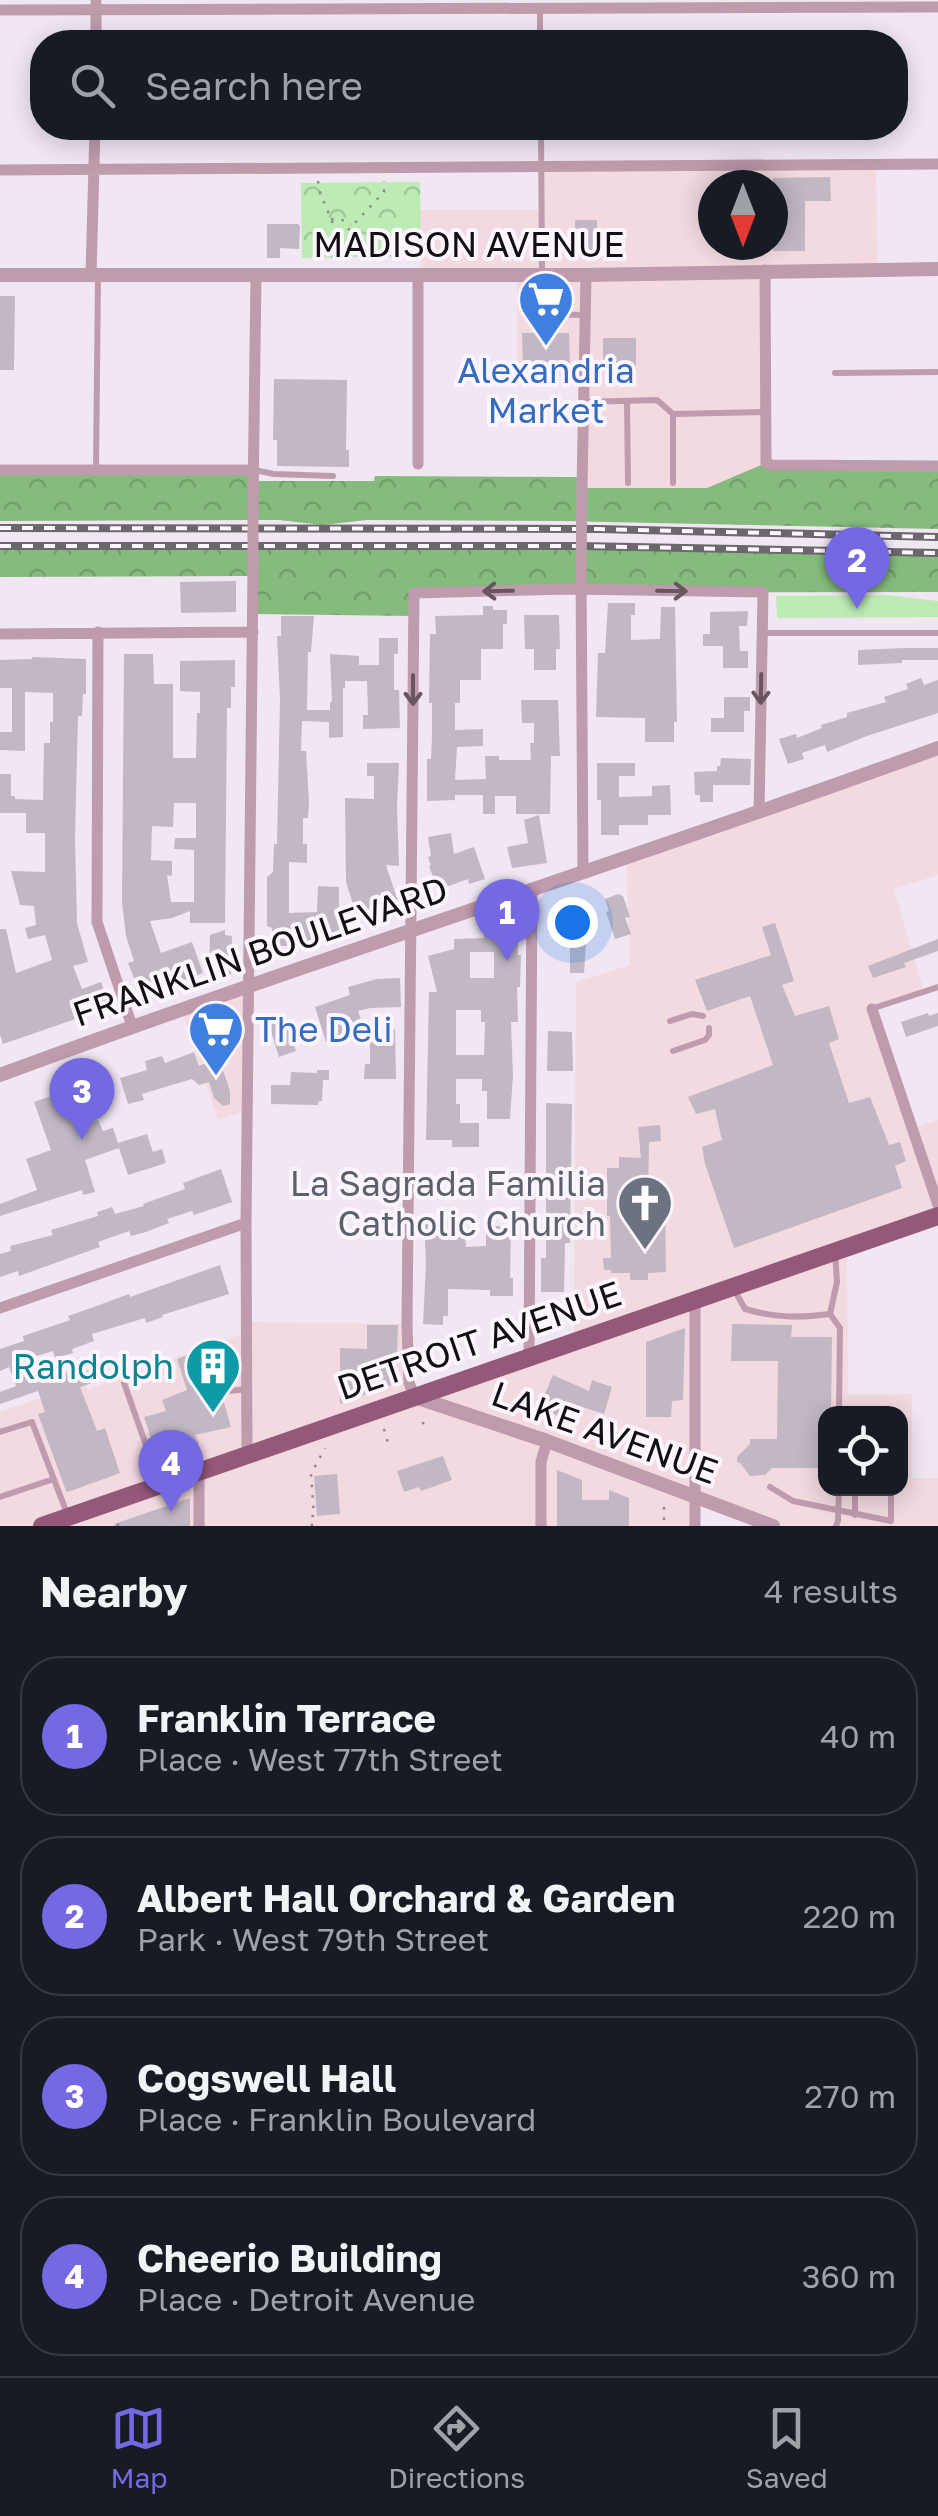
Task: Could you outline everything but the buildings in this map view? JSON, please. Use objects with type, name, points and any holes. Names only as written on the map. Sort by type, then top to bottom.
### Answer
[{"type":"main road","name":"DETROIT AVENUE","points":[[42,1526],[75,1519],[695,1298],[938,1216]]},
{"type":"street","points":[[96,4],[96,30]]},
{"type":"street","points":[[0,10],[96,4],[938,7]]},
{"type":"street","points":[[95,140],[95,274]]},
{"type":"street","points":[[0,170],[938,164]]},
{"type":"street","name":"MADISON AVENUE","points":[[0,274],[586,274],[938,269]]},
{"type":"street","points":[[765,270],[766,463],[938,466]]},
{"type":"street","points":[[247,1456],[256,274]]},
{"type":"street","points":[[418,274],[418,464]]},
{"type":"street","points":[[583,870],[581,573],[586,274]]},
{"type":"street","points":[[0,470],[253,470]]},
{"type":"street","points":[[415,1397],[409,1382],[408,1324],[414,593],[762,592],[759,813]]},
{"type":"street","points":[[98,632],[97,922],[132,1026]]},
{"type":"street","points":[[0,634],[253,632]]},
{"type":"street","name":"FRANKLIN BOULEVARD","points":[[0,1075],[938,748]]},
{"type":"street","points":[[529,1357],[532,889]]},
{"type":"street","points":[[872,1009],[938,1205]]},
{"type":"street","points":[[0,1308],[246,1223]]},
{"type":"street","points":[[695,1298],[695,1526]]},
{"type":"street","name":"LAKE AVENUE","points":[[415,1397],[773,1526]]},
{"type":"street","points":[[541,1526],[541,1462],[546,1442]]},
{"type":"street","points":[[199,1473],[199,1526]]},
{"type":"lane","points":[[538,5],[539,30]]},
{"type":"lane","points":[[541,140],[534,314],[585,315]]},
{"type":"lane","points":[[95,274],[96,470]]},
{"type":"lane","points":[[835,372],[938,372]]},
{"type":"lane","points":[[584,402],[657,400],[674,414],[765,412]]},
{"type":"lane","points":[[628,401],[628,484]]},
{"type":"lane","points":[[674,414],[674,484]]},
{"type":"lane","points":[[253,470],[333,476]]},
{"type":"lane","points":[[762,633],[938,633]]},
{"type":"lane","points":[[872,1009],[938,987]]},
{"type":"lane","points":[[670,1021],[692,1014],[704,1016]]},
{"type":"lane","points":[[673,1051],[705,1040],[709,1028]]},
{"type":"lane","points":[[835,1251],[837,1282],[830,1314],[840,1328],[839,1406]]},
{"type":"lane","points":[[732,1286],[745,1309],[755,1312],[794,1318],[830,1314]]},
{"type":"lane","points":[[207,1360],[214,1393],[247,1389]]},
{"type":"lane","points":[[124,1384],[160,1486]]},
{"type":"lane","points":[[0,1432],[32,1422],[75,1519]]},
{"type":"lane","points":[[0,1497],[54,1478]]},
{"type":"lane","points":[[770,1487],[793,1500],[891,1521],[891,1496]]},
{"type":"lane","points":[[836,1526],[839,1496]]},
{"type":"lane","points":[[855,1496],[855,1514]]},
{"type":"path","points":[[336,243],[384,192],[384,179]]},
{"type":"path","points":[[318,180],[319,195],[335,226],[336,258]]},
{"type":"path","points":[[331,219],[352,226]]},
{"type":"path","points":[[423,1422],[424,1431]]},
{"type":"path","points":[[384,1429],[388,1443]]},
{"type":"path","points":[[312,1526],[312,1474],[325,1448]]},
{"type":"path","points":[[664,1507],[664,1526]]},
{"type":"path","points":[[118,1519],[118,1526]]},
{"type":"shaded area","points":[[876,165],[878,270],[765,271],[766,463],[708,488],[582,488],[584,375],[517,375],[517,273],[421,275],[420,210],[541,210],[541,167]]},
{"type":"shaded area","points":[[938,748],[938,875],[894,889],[924,992],[873,1009],[913,1128],[938,1120],[938,1216],[847,1247],[848,1395],[912,1394],[912,1478],[938,1478],[938,1526],[773,1526],[696,1497],[695,1526],[0,1526],[0,1412],[85,1382],[88,1389],[246,1333],[247,1322],[407,1324],[412,1390],[574,1341],[576,982],[630,965],[626,856]]},
{"type":"shaded area","points":[[250,985],[248,1110],[218,1120],[181,1009]]},
{"type":"green space","points":[[420,182],[421,256],[302,258],[301,183]]},
{"type":"green space","points":[[766,463],[938,466],[938,529],[559,521],[367,520],[322,525],[279,520],[0,521],[0,470],[253,470],[254,481],[374,481],[375,476],[582,477],[583,488],[707,488]]},
{"type":"green space","points":[[0,546],[580,546],[938,553],[938,592],[415,593],[414,616],[253,614],[253,576],[0,577]]},
{"type":"green space","points":[[888,595],[938,601],[938,617],[777,618],[776,596]]},
{"type":"railway","points":[[0,528],[598,529],[938,537]]},
{"type":"railway","points":[[0,546],[580,546],[938,553]]},
{"type":"place","name":"Alexandria Market","points":[[546,348]]},
{"type":"place","name":"Albert Hall Orchard & Garden","points":[[857,609]]},
{"type":"place","name":"Franklin Terrace","points":[[507,961]]},
{"type":"place","name":"The Deli","points":[[216,1078]]},
{"type":"place","name":"Cogswell Hall","points":[[82,1140]]},
{"type":"place","name":"La Sagrada Familia Catholic Church","points":[[645,1252]]},
{"type":"place","name":"Randolph","points":[[213,1415]]},
{"type":"place","name":"Cheerio Building","points":[[171,1512]]}]
